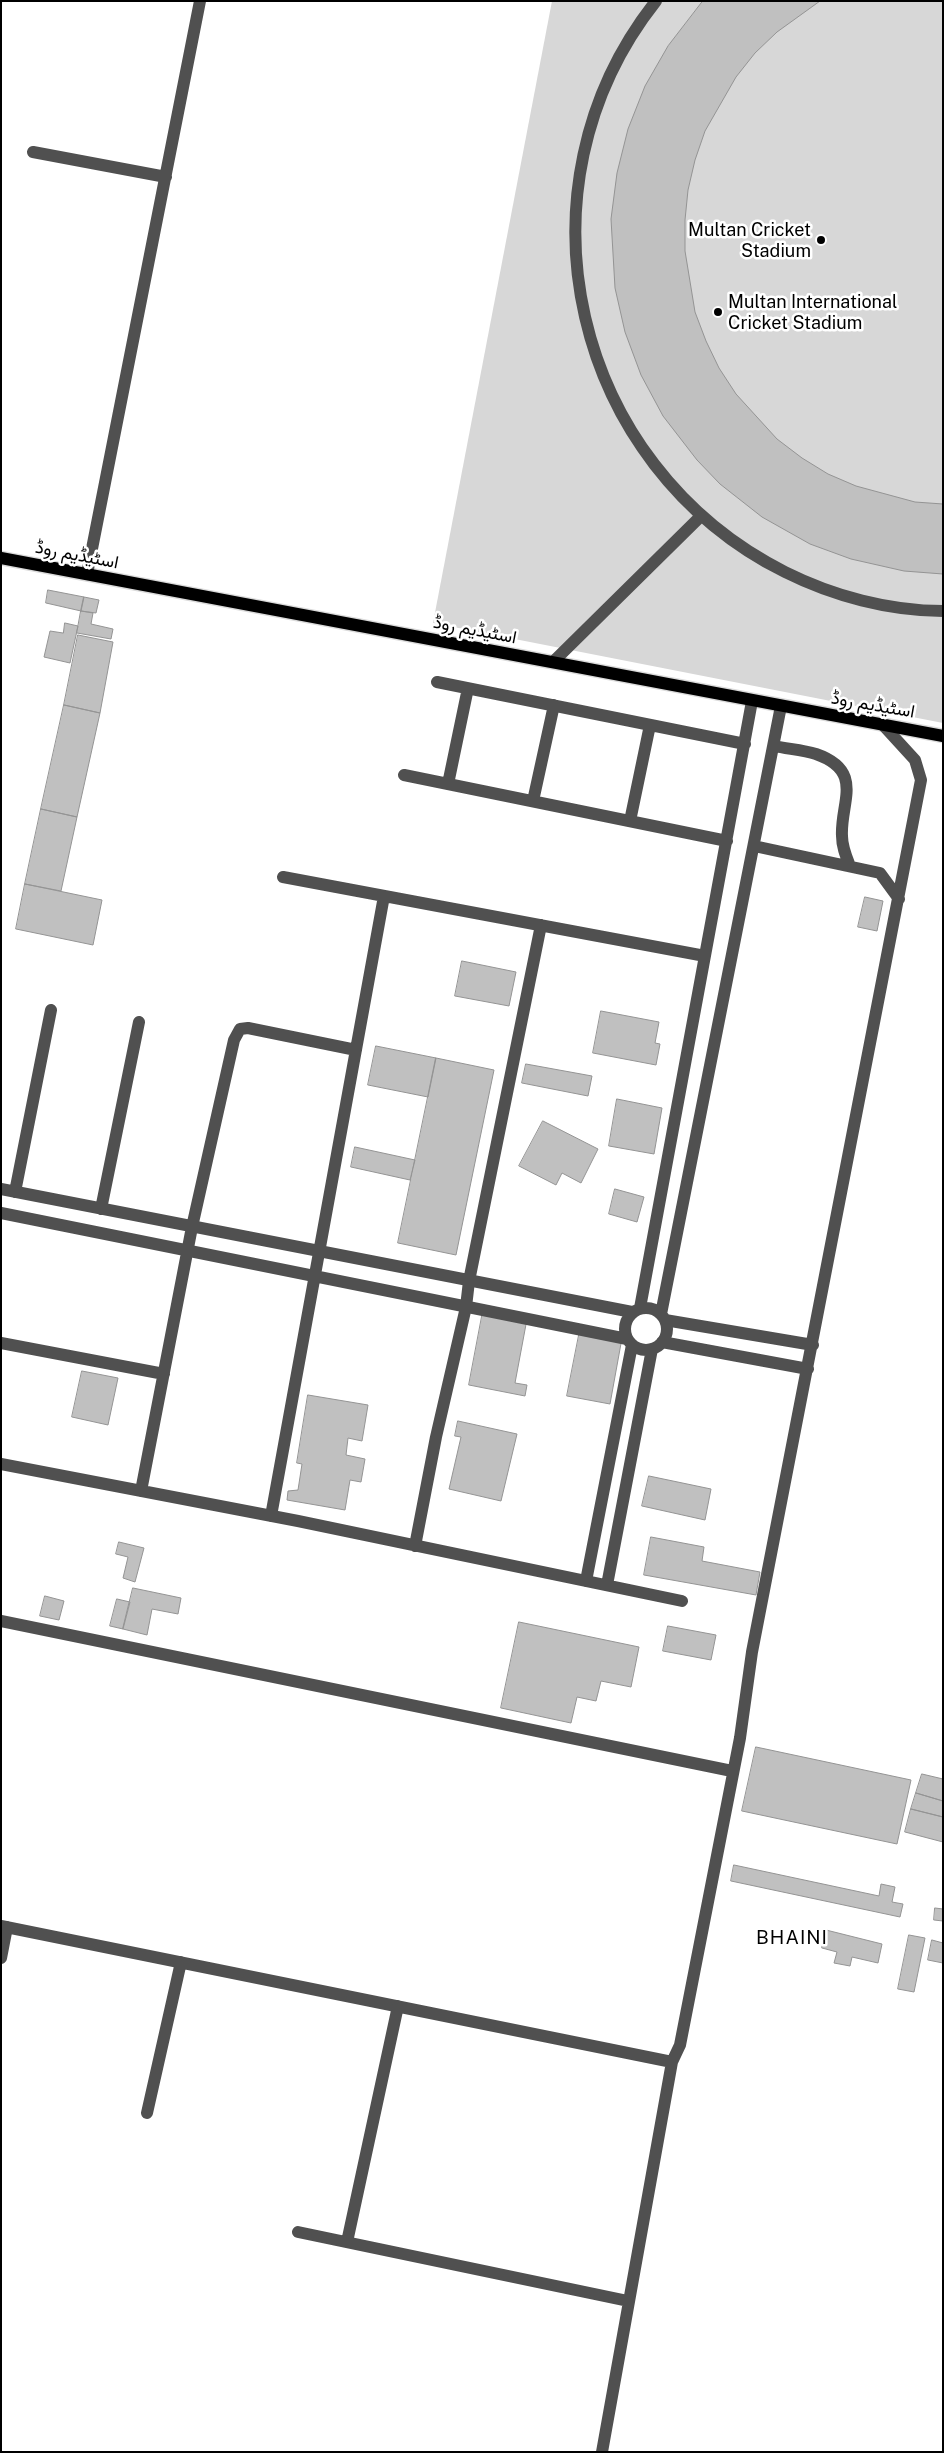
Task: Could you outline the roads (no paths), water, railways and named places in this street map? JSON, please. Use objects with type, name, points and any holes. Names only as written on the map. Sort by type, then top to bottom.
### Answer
[{"type":"main road","name":"اسٹیڈیم روڈ","points":[[1,558],[943,736]]},
{"type":"street","points":[[87,574],[200,1]]},
{"type":"street","points":[[656,1],[630,37],[615,64],[592,122],[584,152],[576,213],[577,275],[588,335],[601,372],[624,420],[659,472],[701,516],[747,551],[798,579],[824,589],[880,604],[943,611]]},
{"type":"street","points":[[32,152],[166,177]]},
{"type":"street","points":[[553,662],[701,516]]},
{"type":"street","points":[[437,682],[744,744]]},
{"type":"street","points":[[448,784],[468,688]]},
{"type":"street","points":[[586,1581],[629,1342],[625,1322],[636,1310],[727,841],[752,701]]},
{"type":"street","points":[[533,801],[554,705]]},
{"type":"street","points":[[607,1585],[657,1346],[667,1332],[663,1317],[781,706]]},
{"type":"street","points":[[630,821],[650,725]]},
{"type":"street","points":[[602,2452],[672,2062],[680,2045],[732,1771],[740,1738],[752,1652],[921,780],[915,760],[884,725]]},
{"type":"street","points":[[774,746],[816,754],[833,762],[842,773],[848,792],[841,834],[843,850],[850,866]]},
{"type":"street","points":[[404,775],[727,841]]},
{"type":"street","points":[[754,846],[880,873],[899,900]]},
{"type":"street","points":[[283,877],[705,956]]},
{"type":"street","points":[[271,1516],[384,896]]},
{"type":"street","points":[[416,1546],[436,1437],[466,1307],[469,1281],[541,925]]},
{"type":"street","points":[[15,1192],[51,1010]]},
{"type":"street","points":[[101,1209],[139,1022]]},
{"type":"street","points":[[141,1491],[192,1226],[234,1040],[240,1029],[248,1028],[356,1050]]},
{"type":"street","points":[[1,1189],[469,1281],[636,1310],[651,1308],[663,1317],[813,1345]]},
{"type":"street","points":[[1,1212],[466,1307],[629,1342],[645,1350],[657,1346],[808,1369]]},
{"type":"street","points":[[1,1342],[164,1374]]},
{"type":"street","points":[[1,1464],[271,1516],[682,1601]]},
{"type":"street","points":[[1,1621],[732,1771]]},
{"type":"street","points":[[1,1958],[4,1926],[672,2062]]},
{"type":"street","points":[[147,2113],[181,1962]]},
{"type":"street","points":[[347,2242],[398,2006]]},
{"type":"street","points":[[298,2232],[628,2301]]},
{"type":"place","name":"Multan Cricket Stadium","points":[[821,240]]},
{"type":"place","name":"Multan International Cricket Stadium","points":[[718,312]]},
{"type":"district","name":"BHAINI","points":[[792,1938]]}]
